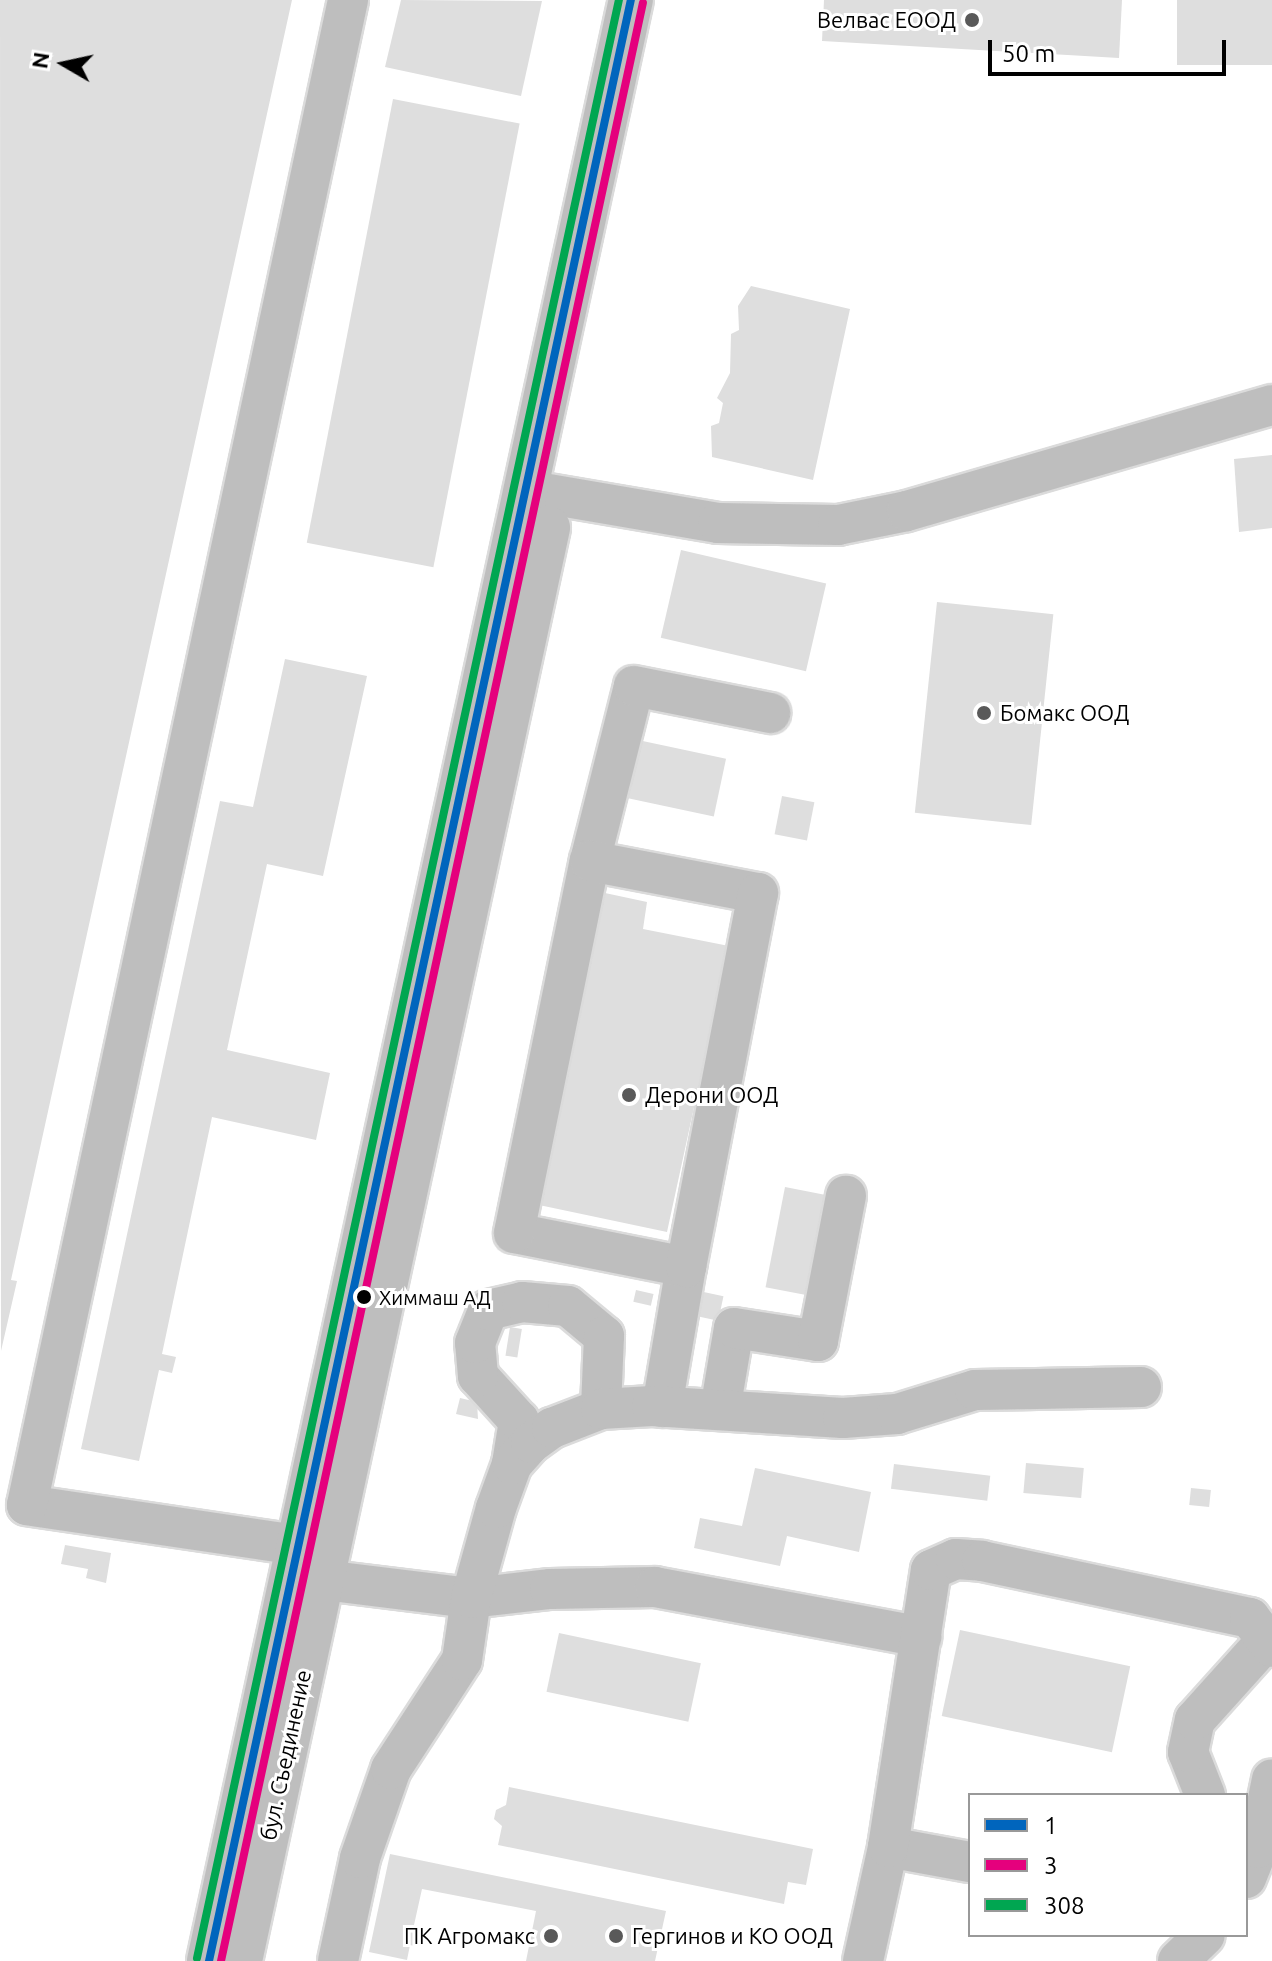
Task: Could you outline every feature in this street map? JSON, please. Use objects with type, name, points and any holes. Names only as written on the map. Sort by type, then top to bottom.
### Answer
[{"type":"main road","name":"бул. Съединение","points":[[540,492],[631,0]]},
{"type":"main road","name":"бул. Съединение","points":[[209,1961],[303,1567],[540,492],[661,0]]},
{"type":"main road","name":"бул. Съединение","points":[[240,1961],[303,1567]]},
{"type":"lane","points":[[348,0],[27,1505],[303,1567],[471,1598],[550,1589],[655,1587],[921,1637]]},
{"type":"lane","points":[[540,492],[718,523],[838,525],[907,511],[1272,405]]},
{"type":"lane","points":[[686,1267],[514,1233],[590,861],[634,686],[770,713]]},
{"type":"lane","points":[[590,861],[758,893],[662,1407]]},
{"type":"lane","points":[[720,1410],[734,1328],[818,1341],[846,1196]]},
{"type":"lane","points":[[338,1961],[360,1858],[391,1769],[462,1660],[471,1598],[512,1464],[519,1421],[478,1376],[475,1343],[488,1310],[522,1302],[568,1306],[604,1336],[601,1409]]},
{"type":"lane","points":[[512,1464],[552,1428],[601,1409],[662,1407],[843,1418],[897,1414],[975,1390],[1141,1387]]},
{"type":"lane","points":[[863,1961],[888,1847],[931,1570],[956,1559],[1250,1618],[1270,1643],[1195,1720],[1188,1752],[1204,1793]]},
{"type":"lane","points":[[1248,1873],[1258,1848],[1272,1779]]},
{"type":"lane","points":[[888,1847],[968,1862]]},
{"type":"lane","points":[[1178,1961],[1203,1937]]},
{"type":"building","points":[[0,0],[292,0],[11,1280],[17,1281],[1,1351]]},
{"type":"building","points":[[401,0],[542,1],[521,96],[385,67]]},
{"type":"building","name":"Велвас ЕООД","points":[[824,0],[1122,0],[1119,58],[822,41]]},
{"type":"building","points":[[1177,0],[1272,0],[1272,65],[1177,65]]},
{"type":"building","points":[[393,99],[520,124],[433,567],[307,543]]},
{"type":"building","points":[[751,286],[850,309],[813,480],[712,457],[711,426],[719,423],[723,403],[717,398],[730,373],[731,334],[739,330],[738,306]]},
{"type":"building","points":[[1272,455],[1272,528],[1239,532],[1234,459]]},
{"type":"building","points":[[681,550],[826,584],[806,671],[661,638]]},
{"type":"building","name":"Бомакс ООД","points":[[937,602],[1053,614],[1031,825],[915,813]]},
{"type":"building","points":[[285,659],[367,676],[323,876],[267,864],[227,1050],[330,1073],[316,1140],[212,1117],[162,1354],[176,1357],[172,1373],[159,1370],[139,1461],[81,1449],[220,801],[253,807]]},
{"type":"building","points":[[638,740],[726,759],[714,816],[626,798]]},
{"type":"building","points":[[782,796],[814,802],[807,841],[775,834]]},
{"type":"building","name":"Дерони ООД","points":[[605,893],[647,902],[643,929],[729,946],[667,1232],[539,1205]]},
{"type":"building","points":[[785,1187],[836,1197],[817,1297],[766,1287]]},
{"type":"building","points":[[636,1290],[654,1294],[651,1306],[633,1302]]},
{"type":"building","points":[[699,1291],[723,1296],[718,1321],[694,1315]]},
{"type":"building","points":[[510,1327],[522,1329],[517,1358],[505,1356]]},
{"type":"building","points":[[460,1398],[477,1402],[478,1419],[456,1414]]},
{"type":"building","points":[[1026,1463],[1084,1468],[1081,1498],[1023,1493]]},
{"type":"building","points":[[894,1464],[990,1476],[987,1501],[891,1489]]},
{"type":"building","points":[[755,1468],[871,1492],[859,1552],[787,1536],[780,1566],[694,1548],[700,1518],[742,1526]]},
{"type":"building","points":[[1191,1488],[1211,1490],[1209,1507],[1189,1505]]},
{"type":"building","points":[[65,1545],[111,1553],[106,1583],[86,1578],[88,1569],[61,1564]]},
{"type":"building","points":[[960,1630],[1130,1666],[1112,1752],[942,1716]]},
{"type":"building","points":[[559,1633],[701,1663],[688,1722],[547,1692]]},
{"type":"building","points":[[509,1787],[813,1849],[806,1885],[788,1882],[784,1904],[498,1845],[502,1826],[494,1819],[496,1810],[506,1805]]},
{"type":"building","points":[[390,1854],[666,1911],[655,1961],[526,1961],[536,1911],[422,1889],[414,1925],[423,1927],[419,1947],[410,1945],[407,1960],[369,1952]]},
{"type":"transit line","name":"308","points":[[197,1958],[619,0]]},
{"type":"transit line","name":"1","points":[[209,1961],[631,0]]},
{"type":"transit line","name":"3","points":[[221,1961],[643,3]]},
{"type":"place","name":"Велвас ЕООД","points":[[972,20]]},
{"type":"place","name":"Бомакс ООД","points":[[984,713]]},
{"type":"place","name":"Дерони ООД","points":[[629,1095]]},
{"type":"place","name":"Химмаш АД","points":[[364,1297]]},
{"type":"place","name":"ПК Агромакс","points":[[551,1936]]},
{"type":"place","name":"Гергинов и КО ООД","points":[[616,1936]]}]
